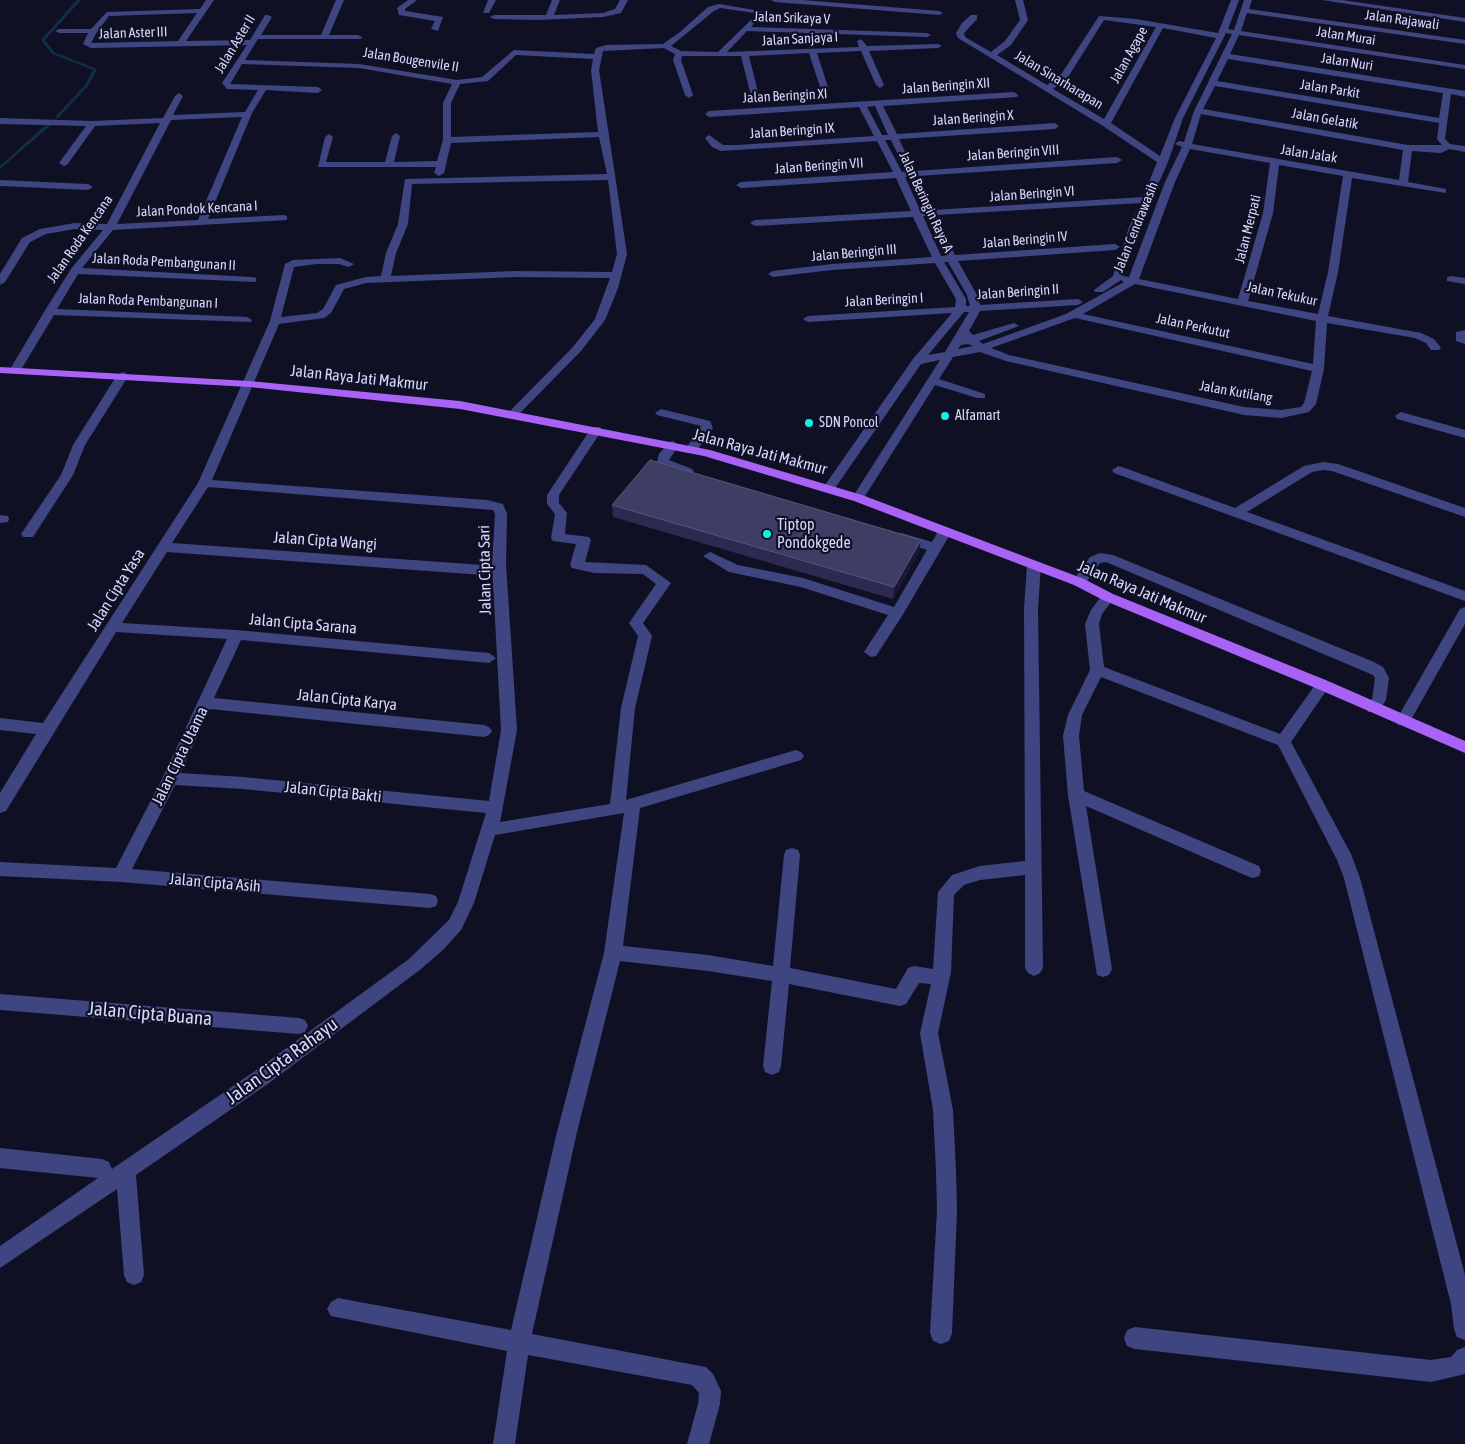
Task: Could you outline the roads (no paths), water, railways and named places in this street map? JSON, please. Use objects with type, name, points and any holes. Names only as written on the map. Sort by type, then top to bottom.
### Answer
[{"type":"main road","name":"Jalan Raya Jati Makmur","points":[[0,370],[123,375],[249,384],[460,405],[691,450],[829,488],[1079,582],[1108,597],[1323,685],[1465,747]]},
{"type":"street","points":[[180,44],[210,0]]},
{"type":"street","points":[[324,37],[340,0]]},
{"type":"street","points":[[414,0],[401,8],[402,12],[440,19],[435,29]]},
{"type":"street","points":[[486,10],[492,0]]},
{"type":"street","points":[[549,17],[556,0]]},
{"type":"street","points":[[494,17],[549,17],[611,13],[618,12],[624,0]]},
{"type":"street","points":[[722,54],[775,0],[840,3],[939,13]]},
{"type":"street","points":[[904,10],[907,0]]},
{"type":"street","points":[[991,56],[1008,43],[1024,20],[1019,0]]},
{"type":"street","name":"Jalan Cendrawasih","points":[[966,336],[1063,309],[1118,277],[1134,227],[1148,200],[1179,118],[1222,33],[1235,0]]},
{"type":"street","name":"Jalan Cendrawasih","points":[[918,361],[981,348],[1073,315],[1133,281],[1152,226],[1188,146],[1198,111],[1237,32],[1246,11],[1248,0]]},
{"type":"street","points":[[1326,0],[1407,34],[1465,20]]},
{"type":"street","points":[[512,414],[577,349],[600,320],[617,274],[622,254],[595,70],[596,57],[599,50],[606,47],[665,46],[721,3],[762,12]]},
{"type":"street","name":"Jalan Aster III","points":[[202,11],[120,9],[104,15],[93,31],[88,46],[358,37]]},
{"type":"street","name":"Jalan Rajawali","points":[[1246,11],[1465,42]]},
{"type":"street","name":"Jalan Aster II","points":[[263,88],[227,86],[226,83],[241,62],[268,16]]},
{"type":"street","name":"Jalan Sinarharapan","points":[[974,17],[965,25],[960,33],[962,38],[1106,124],[1162,163],[1177,168]]},
{"type":"street","name":"Jalan Murai","points":[[1047,90],[1065,74],[1079,55],[1098,22],[1106,17],[1222,33],[1407,34],[1465,67]]},
{"type":"street","name":"Jalan Agape","points":[[1106,124],[1161,25]]},
{"type":"street","points":[[354,47],[361,29]]},
{"type":"street","name":"Jalan Srikaya V","points":[[746,29],[927,35]]},
{"type":"street","points":[[59,30],[93,31]]},
{"type":"street","points":[[857,33],[880,85]]},
{"type":"street","name":"Jalan Sanjaya I","points":[[665,46],[679,53],[722,54],[938,46]]},
{"type":"street","points":[[812,51],[824,87]]},
{"type":"street","name":"Jalan Bougenvile II","points":[[241,62],[360,66],[457,82],[484,79],[514,52],[596,57]]},
{"type":"street","points":[[679,53],[677,60],[688,95]]},
{"type":"street","points":[[745,54],[754,92]]},
{"type":"street","name":"Jalan Nuri","points":[[1225,56],[1465,94]]},
{"type":"street","points":[[437,179],[447,140],[447,103],[457,82]]},
{"type":"street","name":"Jalan Parkit","points":[[1213,84],[1443,121]]},
{"type":"street","points":[[202,221],[248,114],[263,88],[318,90]]},
{"type":"street","points":[[1447,92],[1441,139],[1447,146]]},
{"type":"street","name":"Jalan Beringin XII","points":[[862,105],[1014,95]]},
{"type":"street","name":"Jalan Roda Kencana","points":[[15,371],[75,271],[110,227],[179,96]]},
{"type":"street","points":[[858,498],[947,356],[956,344],[966,336],[976,309],[972,295],[952,259],[878,104]]},
{"type":"street","name":"Jalan Beringin XI","points":[[709,114],[862,105]]},
{"type":"street","name":"Jalan Beringin Raya A","points":[[862,105],[880,138],[938,260],[961,299],[960,311]]},
{"type":"street","name":"Jalan Gelatik","points":[[1198,111],[1408,148],[1441,150],[1447,146],[1465,149]]},
{"type":"street","points":[[0,121],[92,124],[248,114]]},
{"type":"street","points":[[64,163],[92,124]]},
{"type":"street","name":"Jalan Beringin X","points":[[880,138],[1055,126]]},
{"type":"street","points":[[447,140],[603,134]]},
{"type":"street","points":[[389,164],[396,136]]},
{"type":"street","points":[[329,137],[321,165],[442,164]]},
{"type":"street","name":"Jalan Beringin IX","points":[[710,138],[715,145],[728,149],[880,138]]},
{"type":"street","name":"Jalan Jalak","points":[[1170,143],[1403,182],[1443,191]]},
{"type":"street","points":[[1403,182],[1408,148]]},
{"type":"street","name":"Jalan Beringin VIII","points":[[898,175],[1116,160]]},
{"type":"street","name":"Jalan Merpati","points":[[1243,301],[1268,213],[1276,162]]},
{"type":"street","name":"Jalan Kutilang","points":[[966,336],[981,348],[1006,358],[1244,411],[1267,414],[1293,413],[1305,410],[1310,404],[1318,369],[1322,318],[1333,272],[1348,174]]},
{"type":"street","name":"Jalan Beringin VII","points":[[741,186],[898,175]]},
{"type":"street","points":[[385,280],[391,253],[402,224],[408,181],[612,177]]},
{"type":"street","points":[[0,183],[88,187]]},
{"type":"street","name":"Jalan Beringin VI","points":[[917,215],[1148,200]]},
{"type":"street","points":[[755,223],[917,215]]},
{"type":"street","name":"Jalan Pondok Kencana I","points":[[0,282],[26,240],[43,232],[75,226],[110,227],[284,218]]},
{"type":"street","name":"Jalan Beringin IV","points":[[938,260],[1115,246]]},
{"type":"street","name":"Jalan Beringin III","points":[[773,274],[938,260]]},
{"type":"street","name":"Jalan Cipta Yasa","points":[[0,807],[47,729],[114,627],[204,483],[249,384],[268,333],[275,321],[289,266],[293,263],[316,261],[340,261],[349,264]]},
{"type":"street","name":"Jalan Roda Pembangunan II","points":[[75,271],[252,280]]},
{"type":"street","points":[[275,321],[320,316],[327,310],[340,287],[366,280],[516,274],[617,274]]},
{"type":"street","name":"Jalan Tekukur","points":[[1118,277],[1390,332],[1417,335],[1430,341],[1435,348]]},
{"type":"street","points":[[1451,279],[1465,281]]},
{"type":"street","name":"Jalan Beringin II","points":[[960,311],[1078,302]]},
{"type":"street","name":"Jalan Perkutut","points":[[1063,309],[1073,315],[1318,369]]},
{"type":"street","points":[[829,488],[918,361],[960,311]]},
{"type":"street","name":"Jalan Beringin I","points":[[808,319],[960,311]]},
{"type":"street","name":"Jalan Roda Pembangunan I","points":[[49,312],[246,320]]},
{"type":"street","points":[[1465,333],[1460,334],[1460,339],[1465,342]]},
{"type":"street","points":[[926,351],[956,344]]},
{"type":"street","points":[[28,534],[67,475],[79,445],[123,375]]},
{"type":"street","points":[[932,381],[981,396]]},
{"type":"street","points":[[661,414],[706,424],[706,428],[691,450]]},
{"type":"street","points":[[1401,416],[1465,434]]},
{"type":"street","points":[[504,1444],[519,1344],[567,1132],[613,953],[625,806],[628,708],[645,636],[636,623],[664,583],[646,570],[594,568],[577,565],[584,540],[558,538],[561,513],[553,504],[553,495],[596,430]]},
{"type":"street","points":[[673,446],[663,457],[663,462],[698,475]]},
{"type":"street","points":[[1238,512],[1308,469],[1323,466],[1334,468],[1465,513]]},
{"type":"street","points":[[1118,470],[1465,596]]},
{"type":"street","name":"Jalan Cipta Sari","points":[[204,483],[487,504],[498,507],[501,514],[500,564],[509,730],[496,808]]},
{"type":"street","points":[[871,652],[897,613],[945,531]]},
{"type":"street","points":[[888,533],[935,548]]},
{"type":"street","name":"Jalan Cipta Wangi","points":[[164,546],[483,570]]},
{"type":"street","points":[[710,556],[734,569],[803,583],[897,613]]},
{"type":"street","points":[[1079,582],[1095,560],[1100,557],[1108,558],[1369,666],[1378,671],[1382,678],[1379,700],[1373,708]]},
{"type":"street","points":[[1034,565],[1031,609],[1031,842],[1034,867],[1034,968]]},
{"type":"street","points":[[1103,969],[1076,795],[1071,736],[1072,724],[1098,670],[1092,624],[1096,613],[1108,597]]},
{"type":"street","points":[[1403,721],[1465,612]]},
{"type":"street","name":"Jalan Cipta Sarana","points":[[114,627],[236,635],[489,658]]},
{"type":"street","name":"Jalan Cipta Utama","points":[[121,875],[170,779],[236,635]]},
{"type":"street","points":[[1098,670],[1283,741],[1345,859],[1352,878],[1462,1304],[1465,1329]]},
{"type":"street","points":[[1283,741],[1323,685]]},
{"type":"street","name":"Jalan Cipta Karya","points":[[206,703],[484,731]]},
{"type":"street","points":[[0,724],[47,729]]},
{"type":"street","points":[[489,830],[625,806],[796,756]]},
{"type":"street","name":"Jalan Cipta Bakti","points":[[170,779],[243,783],[496,808]]},
{"type":"street","points":[[1076,795],[1253,871]]},
{"type":"street","name":"Jalan Cipta Rahayu","points":[[0,1258],[334,1025],[438,945],[455,925],[466,903],[496,808]]},
{"type":"street","points":[[772,1066],[792,855]]},
{"type":"street","points":[[941,1333],[947,1211],[944,1110],[929,1033],[941,978],[946,892],[958,880],[980,873],[1034,867]]},
{"type":"street","name":"Jalan Cipta Asih","points":[[0,869],[121,875],[430,901]]},
{"type":"street","points":[[613,953],[708,963],[811,979],[900,998],[914,974],[941,978]]},
{"type":"street","name":"Jalan Cipta Buana","points":[[0,1002],[299,1026]]},
{"type":"street","points":[[0,1158],[102,1169]]},
{"type":"street","points":[[126,1171],[134,1275]]},
{"type":"street","points":[[338,1309],[519,1344],[698,1375],[710,1391],[709,1404],[698,1444]]},
{"type":"street","points":[[1135,1338],[1431,1372],[1457,1367],[1465,1358]]},
{"type":"waterway","points":[[58,117],[87,85],[95,69],[53,53],[43,40],[79,0]]},
{"type":"waterway","points":[[0,168],[50,124]]},
{"type":"place","name":"Alfamart","points":[[945,416]]},
{"type":"place","name":"SDN Poncol","points":[[809,423]]},
{"type":"place","name":"Tiptop Pondokgede","points":[[767,534]]}]
